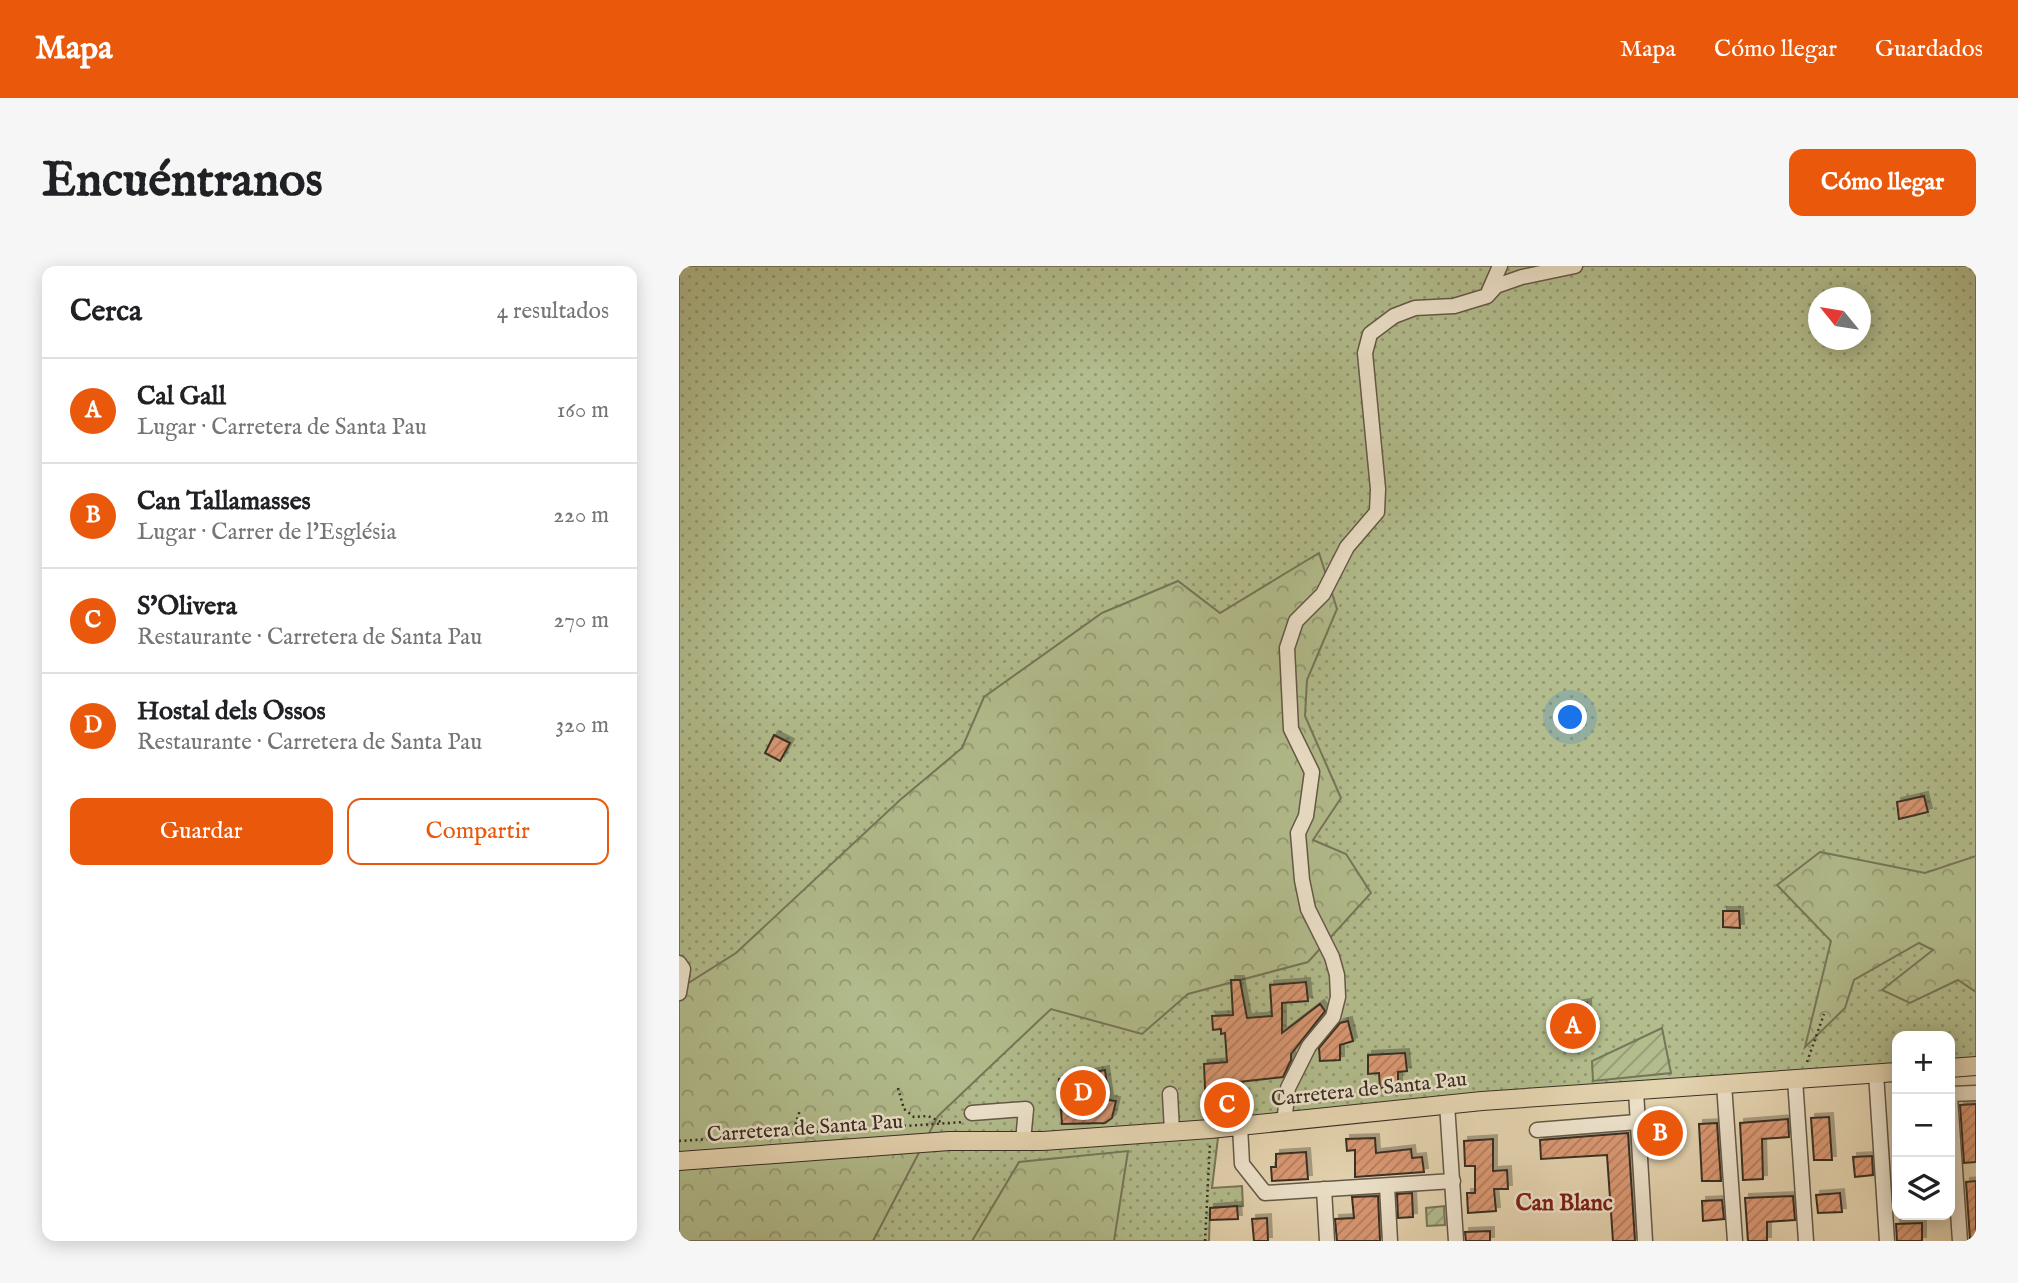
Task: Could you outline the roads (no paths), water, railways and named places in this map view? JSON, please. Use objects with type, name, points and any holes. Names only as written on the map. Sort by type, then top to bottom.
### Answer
[{"type":"main road","points":[[1955,1068],[1976,1066]]},
{"type":"main road","name":"Carretera de Santa Pau","points":[[679,1161],[949,1140],[1023,1141],[1210,1129],[1447,1104],[1892,1072]]},
{"type":"street","points":[[1487,296],[1500,266]]},
{"type":"street","points":[[1284,1123],[1288,1088],[1309,1046],[1333,1017],[1338,997],[1332,957],[1308,909],[1302,880],[1298,833],[1305,816],[1311,772],[1291,729],[1287,648],[1296,621],[1323,594],[1347,547],[1377,512],[1378,489],[1365,353],[1370,334],[1394,316],[1415,307],[1454,306],[1487,296],[1496,286],[1522,277],[1575,266]]},
{"type":"street","points":[[679,963],[683,969],[679,993]]},
{"type":"street","points":[[1876,1073],[1887,1241]]},
{"type":"street","points":[[1795,1079],[1806,1241]]},
{"type":"street","points":[[1724,1084],[1735,1241]]},
{"type":"street","points":[[1636,1091],[1644,1241]]},
{"type":"street","points":[[1955,1095],[1976,1093]]},
{"type":"street","points":[[1170,1094],[1172,1131]]},
{"type":"street","points":[[1447,1104],[1456,1241]]},
{"type":"street","points":[[972,1118],[1026,1109],[1023,1141]]},
{"type":"street","points":[[1537,1130],[1637,1122]]},
{"type":"street","points":[[1240,1126],[1242,1164],[1265,1193],[1453,1181]]},
{"type":"street","points":[[1954,1157],[1960,1241]]},
{"type":"street","points":[[1387,1186],[1390,1241]]},
{"type":"street","points":[[1324,1189],[1327,1241]]},
{"type":"place","name":"Cal Gall","points":[[1573,1026]]},
{"type":"place","name":"Hostal dels Ossos","points":[[1083,1093]]},
{"type":"place","name":"S'Olivera","points":[[1227,1105]]},
{"type":"place","name":"Can Tallamasses","points":[[1660,1133]]},
{"type":"district","name":"Can Blanc","points":[[1564,1203]]}]
